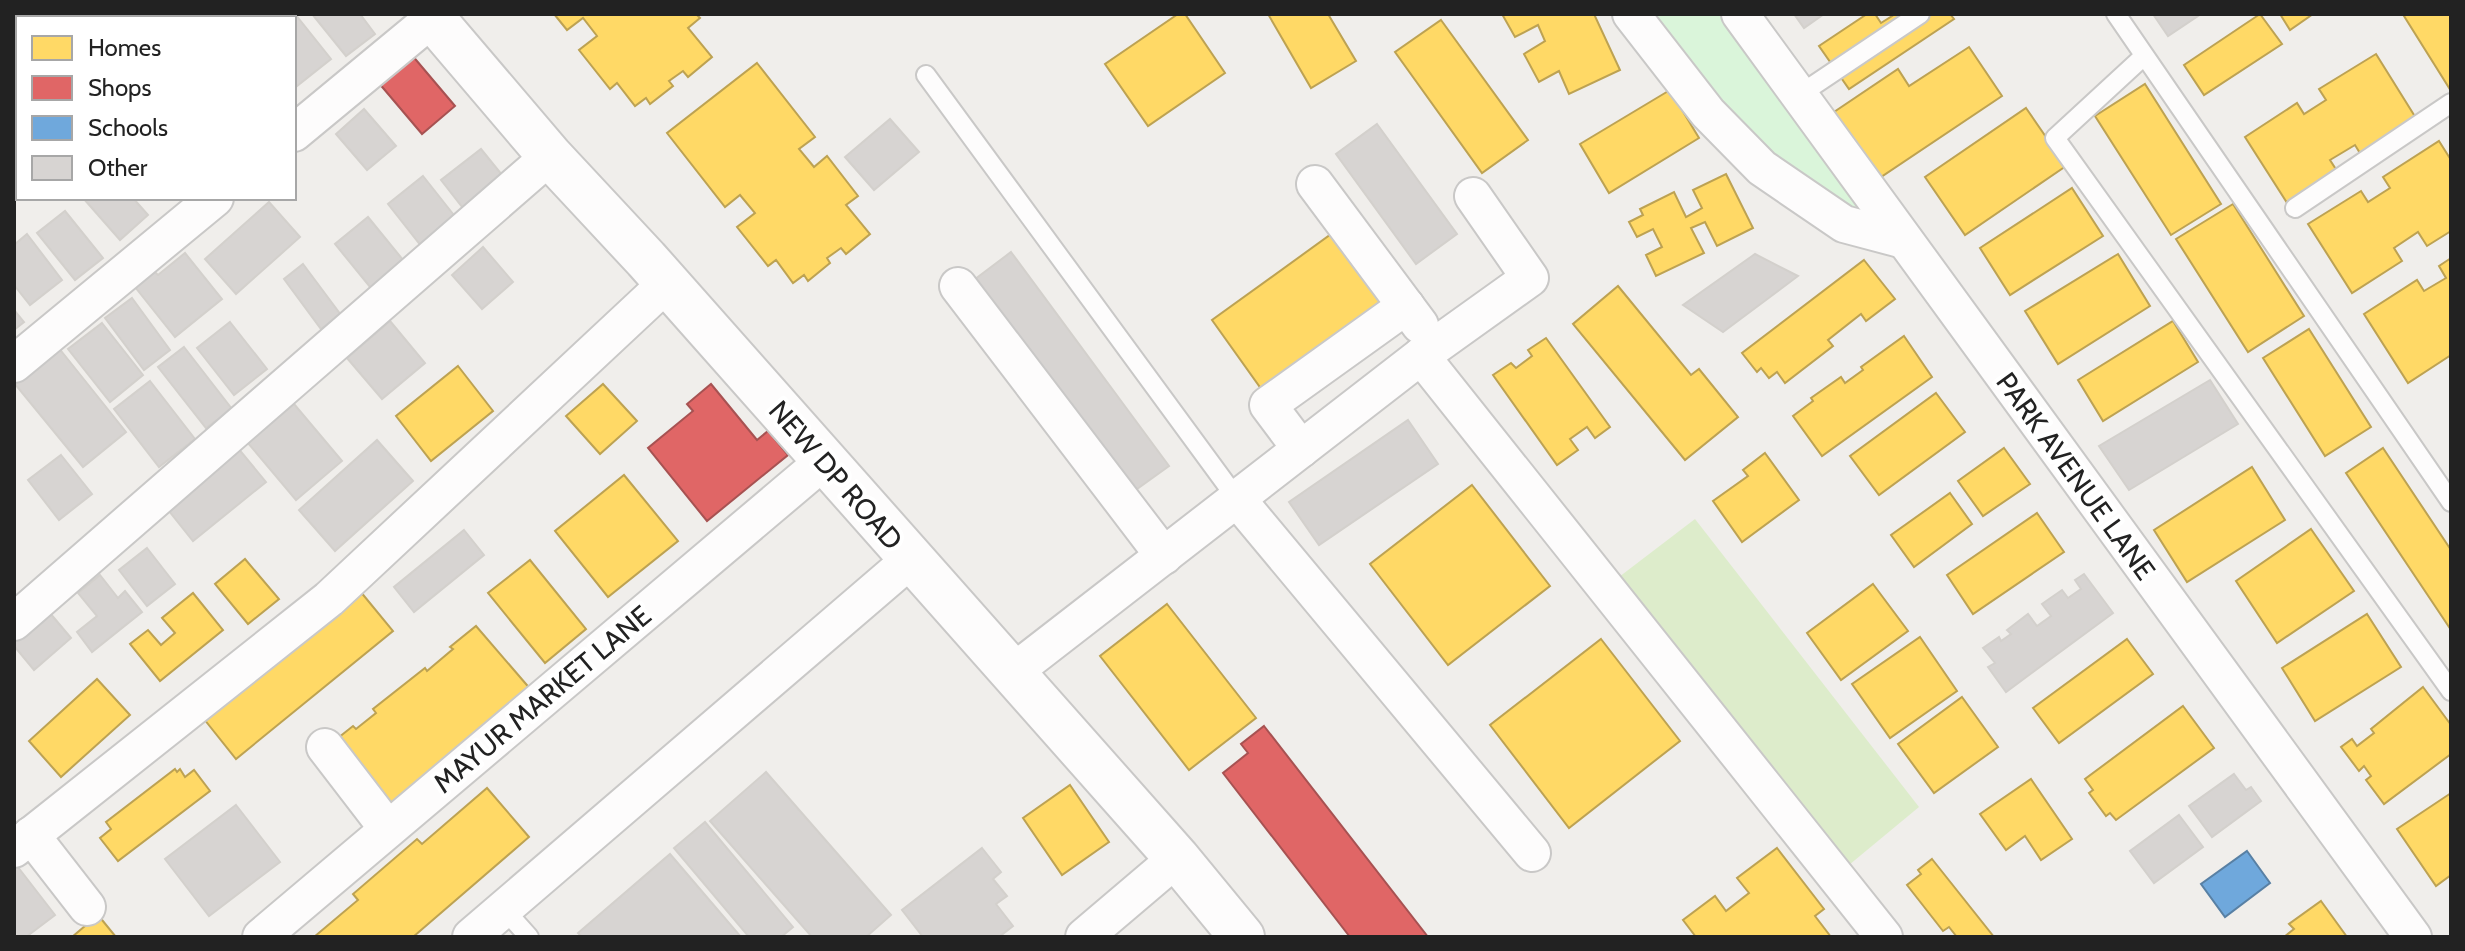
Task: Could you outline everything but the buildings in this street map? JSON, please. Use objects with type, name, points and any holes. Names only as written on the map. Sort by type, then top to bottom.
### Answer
[{"type":"street","points":[[1631,14],[1708,113],[1762,168],[1844,224],[1904,240]]},
{"type":"street","name":"PARK AVENUE LANE","points":[[1740,14],[2413,937]]},
{"type":"street","points":[[296,131],[433,15]]},
{"type":"street","name":"NEW DP ROAD","points":[[433,15],[550,156],[667,283],[1177,858],[1242,937]]},
{"type":"street","points":[[14,622],[550,156]]},
{"type":"street","points":[[1315,184],[1406,306],[1428,351],[1884,937]]},
{"type":"street","points":[[1012,673],[1428,351],[1530,278],[1473,196]]},
{"type":"street","points":[[14,364],[213,200]]},
{"type":"street","points":[[87,907],[23,842],[329,599],[667,283]]},
{"type":"street","points":[[958,286],[1164,556]]},
{"type":"street","points":[[1301,449],[1268,405],[1406,306]]},
{"type":"street","name":"MAYUR MARKET LANE","points":[[261,937],[824,461]]},
{"type":"street","points":[[1237,499],[1532,853]]},
{"type":"street","points":[[471,937],[910,560]]},
{"type":"street","points":[[325,747],[388,829]]},
{"type":"street","points":[[1084,937],[1177,858]]},
{"type":"lane","points":[[1799,95],[1920,14]]},
{"type":"lane","points":[[2116,14],[2451,502]]},
{"type":"lane","points":[[2144,56],[2055,138],[2451,691]]},
{"type":"lane","points":[[926,75],[1237,499]]},
{"type":"lane","points":[[2295,208],[2451,103]]},
{"type":"lane","points":[[504,909],[529,937]]},
{"type":"green space","points":[[1649,14],[1731,14],[1886,226],[1813,191],[1758,145]]},
{"type":"green space","points":[[1695,519],[1919,807],[1849,865],[1619,577]]}]
